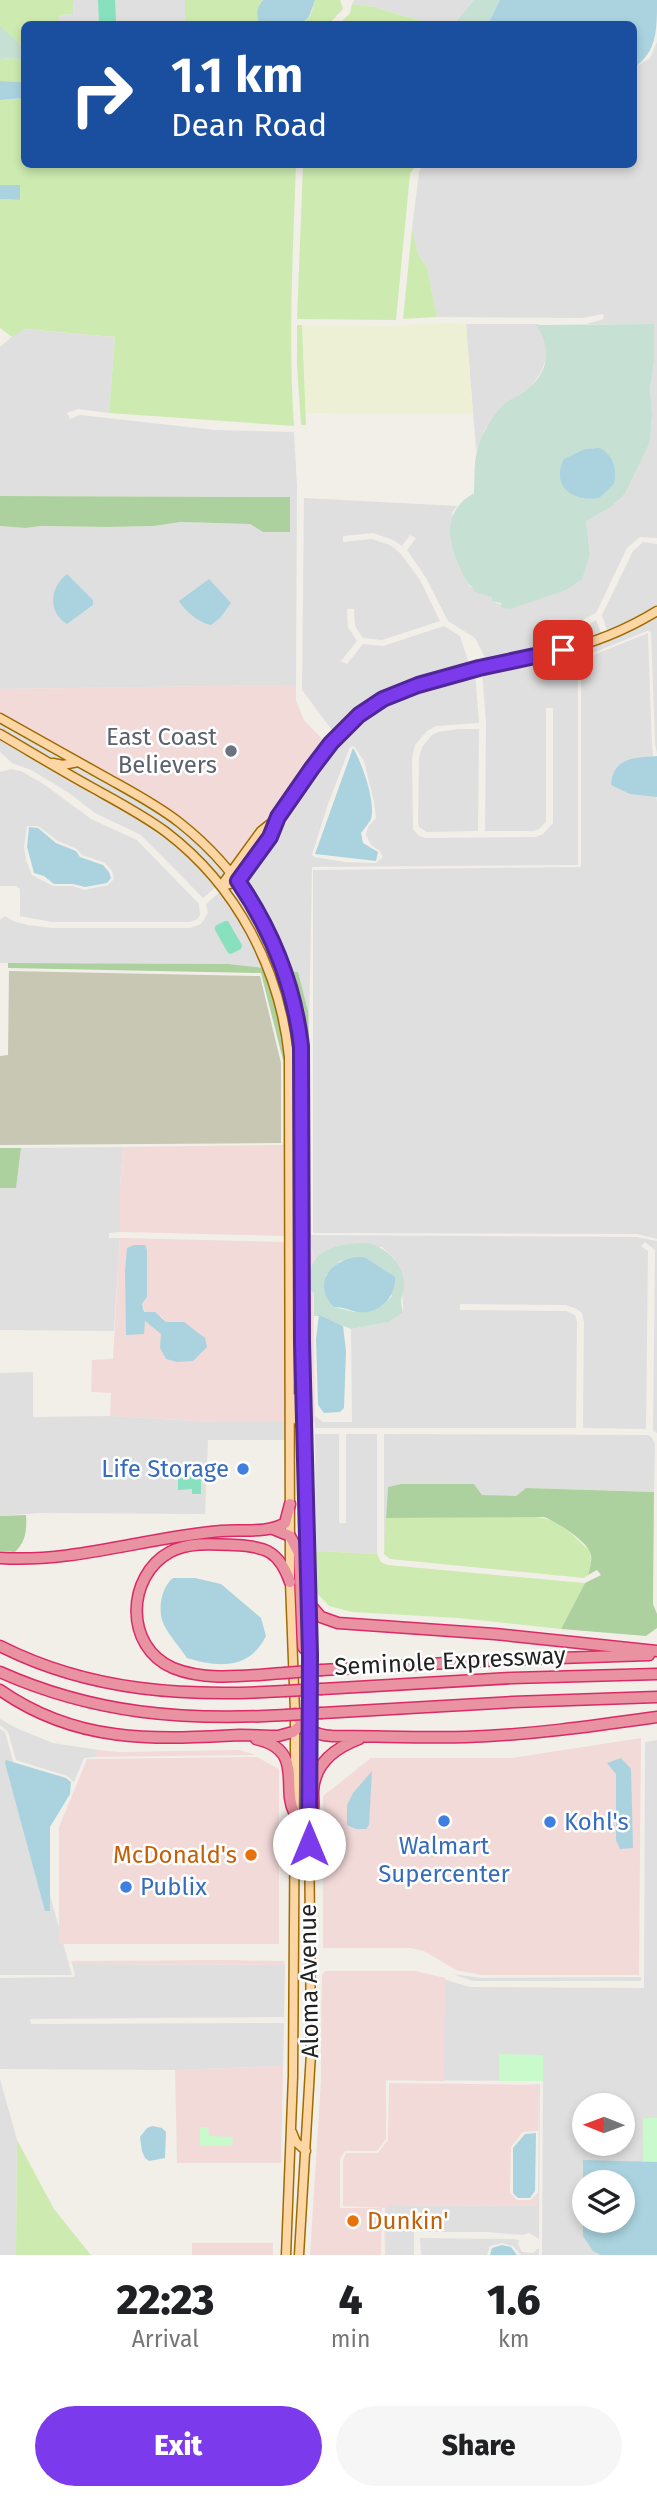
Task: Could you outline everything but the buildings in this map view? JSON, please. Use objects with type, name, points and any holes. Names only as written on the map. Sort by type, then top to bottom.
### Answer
[{"type":"highway","points":[[0,1558],[49,1558],[202,1532],[273,1529],[285,1523],[290,1504]]},
{"type":"highway","points":[[273,1529],[290,1536],[297,1547],[300,1558],[303,1647],[310,1655]]},
{"type":"highway","points":[[290,1582],[279,1559],[266,1550],[236,1545],[182,1547],[162,1558],[147,1572],[138,1593],[138,1626],[143,1640],[155,1656],[172,1667],[209,1675],[657,1653]]},
{"type":"highway","points":[[308,1602],[321,1617],[338,1623],[495,1634],[657,1653]]},
{"type":"highway","name":"Seminole Expressway","points":[[0,1646],[61,1670],[123,1686],[193,1694],[657,1674]]},
{"type":"highway","name":"Seminole Expressway","points":[[0,1672],[57,1694],[120,1710],[198,1718],[657,1697]]},
{"type":"highway","points":[[0,1690],[46,1717],[94,1732],[138,1738],[278,1735],[304,1725]]},
{"type":"highway","points":[[290,1714],[324,1736],[464,1737],[568,1730],[657,1717]]},
{"type":"highway","points":[[309,1819],[313,1815],[314,1781],[321,1765],[338,1748],[366,1736]]},
{"type":"highway","points":[[232,1737],[262,1740],[282,1754],[289,1769],[291,1805],[294,1812]]},
{"type":"main road","points":[[221,886],[238,881],[270,837],[278,817],[331,743],[359,715],[383,699],[418,685],[479,668],[563,650],[606,637],[631,627],[657,611]]},
{"type":"main road","name":"Aloma Avenue","points":[[0,718],[168,814],[201,841],[238,881],[264,922],[284,967],[297,1015],[302,1068],[301,1258],[310,1655],[294,1812],[291,2129],[286,2255]]},
{"type":"main road","points":[[0,734],[165,832],[193,855],[221,886],[246,923],[266,961],[279,999],[289,1063],[290,1714]]},
{"type":"main road","points":[[47,762],[63,765],[78,762]]},
{"type":"main road","points":[[221,886],[261,831],[278,817]]},
{"type":"main road","points":[[287,1041],[302,1068]]},
{"type":"main road","points":[[289,1063],[302,1092]]},
{"type":"main road","points":[[289,1239],[301,1258]]},
{"type":"main road","points":[[289,1337],[294,1348],[297,1420],[305,1431]]},
{"type":"main road","name":"Aloma Avenue","points":[[299,2255],[311,2053],[309,1819],[304,1725]]},
{"type":"main road","points":[[291,2129],[296,2142],[306,2151]]},
{"type":"shaded area","points":[[74,0],[185,0],[185,21],[58,21],[58,15],[73,14]]},
{"type":"shaded area","points":[[354,0],[474,0],[456,21],[422,21],[374,7],[352,4]]},
{"type":"shaded area","points":[[474,0],[500,0],[490,21],[456,21]]},
{"type":"shaded area","points":[[0,25],[21,45],[21,60],[0,59]]},
{"type":"shaded area","points":[[657,42],[657,538],[640,537],[627,548],[596,613],[576,623],[580,629],[596,620],[602,635],[562,648],[488,663],[475,638],[448,621],[426,578],[407,550],[416,538],[410,535],[402,546],[373,533],[343,536],[343,542],[372,539],[390,545],[400,553],[420,580],[440,621],[382,640],[363,638],[355,626],[354,609],[347,609],[348,627],[357,641],[341,661],[347,664],[363,644],[383,646],[444,626],[460,636],[470,667],[382,696],[335,734],[302,690],[304,498],[457,506],[452,513],[470,586],[475,592],[489,595],[493,597],[492,601],[502,605],[566,590],[590,555],[586,520],[611,507],[625,494],[650,442],[654,324],[586,324],[604,319],[603,314],[583,318],[437,317],[427,267],[418,254],[412,229],[421,168],[637,168],[637,66],[650,58]]},
{"type":"shaded area","points":[[466,324],[538,324],[545,337],[547,356],[531,387],[502,406],[484,431],[476,450]]},
{"type":"shaded area","points":[[466,324],[473,414],[305,413],[302,325],[388,326]]},
{"type":"shaded area","points":[[654,324],[650,442],[625,494],[611,507],[586,521],[590,555],[582,579],[566,590],[510,609],[502,608],[501,603],[492,601],[492,597],[475,592],[466,580],[455,556],[450,532],[451,521],[463,501],[474,493],[479,444],[491,420],[500,408],[529,388],[541,374],[546,349],[536,325]],"holes":[[[593,448],[599,498],[582,498],[570,493],[562,474],[562,465]]]},
{"type":"shaded area","points":[[21,329],[115,337],[109,413],[78,409],[67,413],[70,419],[80,415],[215,430],[294,432],[297,486],[296,687],[0,689],[0,526],[154,526],[180,522],[250,524],[263,532],[290,531],[290,497],[0,496],[0,347]]},
{"type":"shaded area","points":[[643,542],[657,544],[657,607],[608,633],[602,615],[633,551]]},
{"type":"shaded area","points":[[657,614],[657,753],[651,632],[647,631],[578,659],[578,865],[312,867],[309,1028],[308,1011],[298,972],[289,971],[267,921],[242,881],[246,876],[250,878],[339,739],[361,717],[385,701],[475,672],[479,723],[436,726],[427,731],[415,745],[412,758],[413,829],[419,836],[426,838],[535,837],[543,834],[553,823],[553,708],[546,708],[546,822],[534,831],[485,831],[486,723],[482,671],[563,653],[633,629]],"holes":[[[354,746],[364,761],[376,818],[368,827],[366,835],[371,845],[380,851],[383,857],[376,863],[314,857],[312,855],[328,804],[350,747]]]},
{"type":"shaded area","points":[[648,633],[657,802],[657,1239],[637,1234],[313,1233],[313,870],[581,867],[581,660]]},
{"type":"shaded area","points":[[296,687],[296,700],[304,720],[326,743],[275,815],[231,867],[214,849],[80,758],[0,714],[0,689]]},
{"type":"shaded area","points":[[0,721],[71,761],[48,759],[0,730]]},
{"type":"shaded area","points":[[479,729],[478,831],[427,832],[419,827],[418,821],[419,758],[422,747],[438,732]]},
{"type":"shaded area","points":[[0,738],[163,834],[190,857],[217,886],[203,898],[141,835],[95,813],[69,793],[31,770],[12,763],[0,752]]},
{"type":"shaded area","points":[[339,739],[249,878],[246,876],[272,839],[282,816]]},
{"type":"shaded area","points":[[78,765],[153,808],[183,830],[227,873],[221,881],[196,853],[64,768]]},
{"type":"shaded area","points":[[11,769],[21,771],[91,819],[137,840],[199,904],[200,916],[189,922],[52,922],[20,916],[20,889],[16,886],[0,886],[0,772]],"holes":[[[27,826],[38,826],[58,841],[77,849],[82,855],[105,863],[112,871],[114,879],[108,885],[84,890],[73,886],[53,886],[32,875],[24,847]]]},
{"type":"shaded area","points":[[237,885],[261,924],[282,970],[272,969],[250,922],[226,888]]},
{"type":"shaded area","points":[[221,891],[243,924],[265,968],[229,964],[0,963],[0,920],[5,916],[28,925],[52,928],[190,928],[201,924],[208,913],[206,904]]},
{"type":"shaded area","points":[[9,971],[260,976],[281,1063],[281,1143],[0,1145],[0,1056],[8,1055]]},
{"type":"shaded area","points":[[308,1071],[311,1235],[637,1237],[657,1241],[657,1433],[653,1431],[655,1250],[645,1242],[641,1246],[648,1251],[646,1429],[583,1428],[584,1322],[582,1313],[577,1309],[566,1305],[460,1304],[460,1310],[566,1311],[575,1315],[576,1428],[315,1428],[315,1416],[323,1422],[352,1422],[351,1329],[383,1323],[402,1313],[403,1307],[401,1272],[394,1258],[382,1247],[323,1253],[315,1260],[306,1232]]},
{"type":"shaded area","points":[[305,1092],[306,1232],[315,1260],[315,1422],[308,1422],[305,1342]]},
{"type":"shaded area","points":[[284,1093],[285,1236],[120,1232],[123,1147],[283,1145]]},
{"type":"shaded area","points":[[292,1093],[298,1093],[298,1243],[292,1237]]},
{"type":"shaded area","points":[[123,1147],[120,1232],[109,1233],[109,1238],[120,1238],[114,1331],[0,1330],[0,1188],[16,1187],[21,1148]]},
{"type":"shaded area","points":[[120,1238],[285,1242],[289,1422],[213,1422],[110,1416],[111,1393],[91,1392],[92,1360],[113,1359]],"holes":[[[147,1250],[147,1297],[142,1304],[145,1313],[173,1323],[160,1348],[162,1334],[144,1320],[126,1334],[126,1290]]]},
{"type":"shaded area","points":[[368,1243],[387,1253],[401,1269],[404,1284],[402,1313],[388,1322],[351,1329],[314,1316],[311,1268],[314,1261],[331,1248]],"holes":[[[366,1258],[379,1268],[392,1296],[382,1306],[355,1312],[334,1307],[326,1275],[340,1261]]]},
{"type":"shaded area","points":[[293,1247],[298,1257],[301,1422],[296,1422],[292,1318]]},
{"type":"shaded area","points":[[33,1372],[33,1417],[110,1416],[213,1422],[289,1422],[290,1440],[208,1440],[205,1514],[39,1513],[0,1516],[0,1373]]},
{"type":"shaded area","points":[[315,1434],[339,1434],[339,1523],[346,1523],[346,1434],[377,1434],[377,1554],[316,1551]]},
{"type":"shaded area","points":[[384,1434],[648,1435],[655,1444],[654,1492],[526,1488],[516,1496],[495,1496],[482,1495],[474,1484],[401,1484],[388,1487],[384,1554]]},
{"type":"shaded area","points":[[0,1719],[53,1743],[98,1750],[96,1757],[84,1758],[74,1782],[67,1776],[16,1760],[8,1732],[0,1725]]},
{"type":"shaded area","points":[[0,1729],[5,1732],[72,1975],[0,1975]]},
{"type":"shaded area","points":[[641,1738],[639,1975],[481,1975],[456,1970],[424,1951],[410,1948],[323,1948],[323,1796],[371,1758],[512,1758]]},
{"type":"shaded area","points":[[657,1740],[657,2255],[542,2255],[543,2081],[321,2080],[322,1975],[326,1971],[415,1971],[470,1987],[644,1988],[645,1742]]},
{"type":"shaded area","points":[[98,1750],[239,1750],[256,1755],[96,1757]]},
{"type":"shaded area","points":[[257,1757],[279,1769],[279,1944],[59,1944],[59,1827],[87,1759]]},
{"type":"shaded area","points":[[71,1961],[284,1961],[285,1965],[72,1964]]},
{"type":"shaded area","points":[[72,1964],[285,1965],[284,2017],[30,2019],[31,2024],[284,2023],[283,2066],[175,2070],[0,2069],[0,1978],[73,1977],[75,1975]]},
{"type":"shaded area","points":[[326,1971],[415,1971],[445,1978],[444,2081],[386,2080],[386,2139],[377,2151],[345,2151],[340,2159],[340,2208],[382,2208],[381,2255],[310,2255],[321,2080],[322,1975]]},
{"type":"shaded area","points":[[452,1974],[481,1978],[641,1977],[641,1981],[473,1981]]},
{"type":"shaded area","points":[[283,2066],[281,2163],[177,2163],[175,2070]]},
{"type":"shaded area","points":[[0,2079],[17,2140],[16,2255],[0,2255]]},
{"type":"shaded area","points":[[389,2083],[539,2085],[538,2131],[523,2132],[511,2147],[510,2193],[517,2200],[530,2200],[538,2193],[538,2206],[387,2205],[384,2255],[385,2208],[343,2206],[343,2160],[346,2153],[378,2153],[388,2140]]},
{"type":"shaded area","points":[[525,2084],[540,2084],[539,2239],[529,2233],[421,2232],[421,2212],[414,2212],[414,2255],[385,2255],[386,2205],[538,2206],[539,2085]]},
{"type":"shaded area","points":[[420,2238],[513,2239],[519,2240],[522,2252],[533,2253],[539,2248],[539,2255],[521,2255],[513,2246],[502,2243],[490,2246],[487,2255],[421,2255]]},
{"type":"shaded area","points":[[192,2243],[273,2243],[273,2255],[192,2255]]},
{"type":"green space","points":[[0,0],[74,0],[73,14],[59,15],[58,21],[21,21],[21,45],[0,25]]},
{"type":"green space","points":[[98,0],[115,0],[116,21],[99,21]]},
{"type":"green space","points":[[185,0],[263,0],[259,4],[260,21],[185,21]]},
{"type":"green space","points":[[315,0],[340,0],[343,9],[332,21],[305,21],[310,17]]},
{"type":"green space","points":[[352,4],[374,7],[422,21],[342,21],[350,13]]},
{"type":"green space","points":[[0,59],[21,60],[21,82],[0,81]]},
{"type":"green space","points":[[21,98],[21,168],[296,168],[291,328],[294,426],[109,413],[115,337],[24,329],[12,337],[0,328],[0,199],[20,200],[20,185],[0,185],[0,100]]},
{"type":"green space","points":[[303,168],[414,168],[410,174],[396,320],[297,319]]},
{"type":"green space","points":[[412,229],[418,254],[427,267],[437,317],[403,319]]},
{"type":"green space","points":[[297,325],[302,325],[306,425],[301,425]]},
{"type":"green space","points":[[0,496],[290,497],[290,532],[263,532],[250,524],[180,522],[154,526],[0,526]]},
{"type":"green space","points":[[228,921],[242,945],[241,949],[231,954],[215,930],[215,926]]},
{"type":"green space","points":[[8,963],[229,964],[265,968],[276,1000],[285,1060],[261,973],[8,968]]},
{"type":"green space","points":[[289,971],[298,972],[308,1011],[310,1055],[305,1055],[300,1014]]},
{"type":"green space","points":[[0,1148],[21,1148],[16,1188],[0,1188]]},
{"type":"green space","points":[[201,1474],[201,1494],[192,1494],[192,1489],[178,1490],[178,1478]]},
{"type":"green space","points":[[401,1484],[474,1484],[482,1495],[516,1496],[526,1488],[654,1492],[653,1604],[657,1614],[657,1628],[646,1636],[561,1629],[585,1583],[601,1575],[597,1570],[588,1575],[591,1555],[583,1542],[544,1517],[386,1518],[388,1487]]},
{"type":"green space","points":[[26,1515],[22,1544],[15,1552],[0,1551],[0,1516]]},
{"type":"green space","points":[[522,1516],[553,1521],[590,1551],[588,1575],[584,1578],[390,1559],[384,1554],[386,1518]]},
{"type":"green space","points":[[316,1551],[377,1554],[381,1562],[388,1565],[585,1583],[561,1629],[458,1618],[352,1612],[329,1606],[317,1593]]},
{"type":"green space","points":[[499,2054],[543,2055],[543,2081],[499,2081]]},
{"type":"green space","points":[[643,2118],[657,2118],[657,2162],[643,2162]]},
{"type":"green space","points":[[200,2127],[208,2127],[209,2136],[233,2137],[232,2146],[200,2146]]},
{"type":"green space","points":[[17,2140],[54,2209],[91,2255],[16,2255]]},
{"type":"water","points":[[263,0],[315,0],[309,17],[304,21],[259,21],[259,6]]},
{"type":"water","points":[[500,0],[657,0],[654,39],[647,55],[637,65],[637,21],[490,21]]},
{"type":"water","points":[[0,81],[21,82],[21,98],[0,100]]},
{"type":"water","points":[[0,185],[20,185],[20,200],[0,199]]},
{"type":"water","points":[[600,448],[609,455],[613,463],[614,484],[599,498],[573,495],[562,485],[560,477],[564,459],[585,449]]},
{"type":"water","points":[[67,574],[93,600],[93,605],[67,624],[56,614],[53,600],[57,586]]},
{"type":"water","points":[[209,579],[231,603],[211,625],[193,616],[179,601]]},
{"type":"water","points":[[353,748],[364,773],[372,803],[371,819],[361,833],[363,843],[378,852],[376,861],[315,854]]},
{"type":"water","points":[[657,756],[657,797],[630,794],[611,785],[620,764],[633,759]]},
{"type":"water","points":[[29,827],[38,828],[56,843],[76,851],[80,857],[103,865],[111,878],[107,883],[85,887],[54,884],[44,876],[34,873],[27,847]]},
{"type":"water","points":[[145,1245],[147,1250],[147,1297],[142,1304],[144,1312],[155,1312],[166,1322],[184,1322],[205,1338],[207,1347],[193,1361],[177,1362],[166,1359],[160,1348],[161,1334],[145,1321],[144,1334],[126,1335],[127,1248]]},
{"type":"water","points":[[361,1257],[395,1277],[393,1292],[385,1303],[372,1311],[357,1312],[334,1307],[324,1289],[328,1273],[342,1261]]},
{"type":"water","points":[[319,1315],[343,1326],[346,1351],[344,1408],[340,1412],[324,1413],[318,1405],[316,1339]]},
{"type":"water","points":[[173,1578],[195,1578],[221,1584],[261,1618],[266,1636],[259,1647],[251,1655],[232,1663],[211,1663],[187,1658],[162,1619],[163,1593]]},
{"type":"water","points":[[621,1758],[631,1769],[633,1848],[620,1849],[616,1840],[616,1774],[607,1763]]},
{"type":"water","points":[[6,1760],[66,1778],[71,1782],[70,1794],[50,1827],[50,1911],[45,1911]]},
{"type":"water","points":[[372,1771],[369,1825],[366,1829],[356,1829],[347,1825],[347,1805],[353,1793]]},
{"type":"water","points":[[152,2126],[162,2128],[166,2132],[165,2158],[149,2161],[142,2151],[140,2137]]},
{"type":"water","points":[[536,2133],[535,2191],[530,2198],[518,2198],[513,2193],[513,2148],[525,2134]]},
{"type":"water","points":[[583,2160],[657,2162],[657,2255],[601,2255],[593,2251],[583,2233],[635,2233],[635,2170],[583,2170]]},
{"type":"water","points":[[502,2245],[511,2247],[517,2255],[490,2255],[492,2248]]},
{"type":"place","name":"East Coast Believers","points":[[231,751]]},
{"type":"place","name":"Life Storage","points":[[243,1469]]},
{"type":"place","name":"Walmart Supercenter","points":[[444,1821]]},
{"type":"place","name":"Kohl's","points":[[550,1822]]},
{"type":"place","name":"McDonald's","points":[[251,1855]]},
{"type":"place","name":"Publix","points":[[126,1887]]},
{"type":"place","name":"Dunkin'","points":[[353,2221]]},
{"type":"route","points":[[309,1844],[310,1655],[302,1342],[301,1046],[297,1015],[284,967],[264,922],[238,881],[270,837],[278,817],[312,768],[331,743],[359,715],[383,699],[418,685],[479,668],[563,650]]}]
